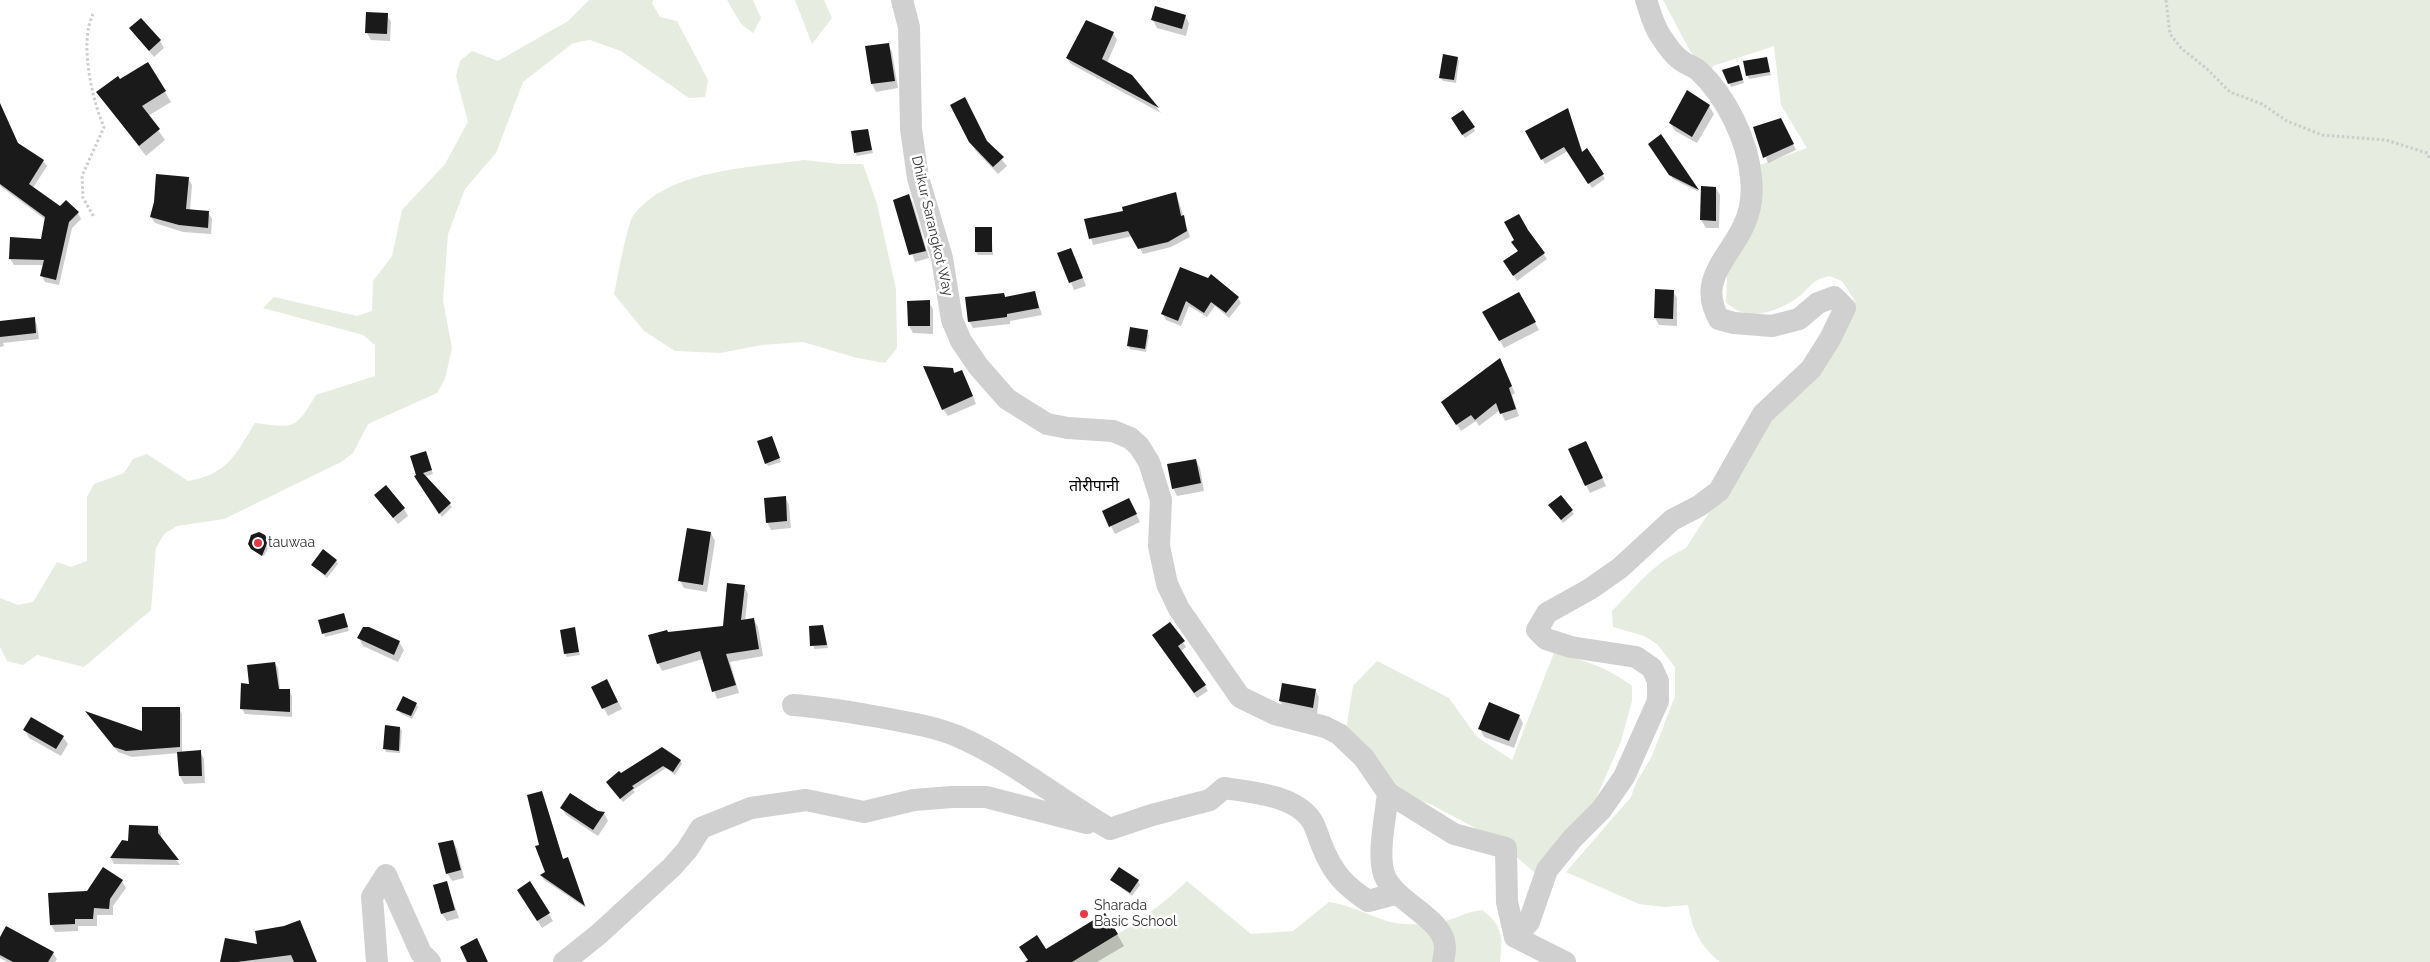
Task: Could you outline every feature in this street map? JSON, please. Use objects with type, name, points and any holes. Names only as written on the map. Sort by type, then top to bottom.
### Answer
[{"type":"street","name":"Dhikur Sarangkot Way","points":[[902,0],[909,28],[911,129],[918,178],[942,258],[952,320],[961,341],[978,366],[996,386],[1008,399],[1028,414],[1047,424],[1061,427],[1113,431],[1130,438],[1139,446],[1149,462],[1161,500],[1159,546],[1167,584],[1179,609],[1229,682],[1240,696],[1252,704],[1275,714],[1325,726],[1339,734],[1364,758],[1388,793]]},
{"type":"street","points":[[1515,936],[1529,922],[1547,870],[1572,839],[1601,810],[1624,778],[1658,701],[1658,681],[1652,668],[1636,657],[1571,647],[1546,639],[1538,630],[1546,613],[1590,589],[1620,568],[1672,520],[1699,506],[1719,491],[1763,414],[1811,369],[1830,339],[1845,308],[1834,297],[1818,303],[1799,319],[1772,326],[1734,323],[1719,319],[1711,305],[1717,267],[1743,227],[1752,204],[1752,178],[1747,155],[1734,123],[1716,90],[1697,69],[1680,61],[1659,34],[1646,0]]},
{"type":"street","points":[[793,706],[820,707],[916,724],[957,736],[1003,761],[1076,810],[1110,829]]},
{"type":"street","points":[[564,962],[599,934],[672,867],[687,850],[701,828],[751,808],[806,800],[864,812],[914,800],[952,797],[986,798],[1110,829],[1152,815],[1210,800],[1224,788],[1266,795],[1290,803],[1311,820],[1329,864],[1346,887],[1368,901],[1395,894]]},
{"type":"street","points":[[1443,962],[1445,946],[1442,934],[1422,914],[1395,894],[1384,875],[1382,860],[1388,793],[1454,834],[1506,848],[1507,902],[1515,936],[1566,962]]},
{"type":"street","points":[[377,962],[372,897],[386,875],[421,953],[430,962]]},
{"type":"path","points":[[2166,0],[2170,34],[2181,48],[2207,69],[2230,92],[2262,104],[2287,121],[2322,135],[2386,140],[2427,153],[2430,160]]},
{"type":"path","points":[[93,14],[88,24],[88,58],[94,105],[104,128],[82,176],[83,198],[94,217]]},
{"type":"shaded area","points":[[589,0],[653,0],[652,3],[660,17],[677,21],[708,80],[705,97],[689,98],[621,51],[590,40],[573,43],[523,82],[496,153],[465,189],[448,234],[443,301],[452,348],[445,379],[437,393],[368,424],[353,453],[341,462],[224,519],[177,526],[164,534],[156,548],[151,610],[84,667],[37,655],[23,665],[7,661],[0,647],[0,598],[18,605],[33,602],[57,562],[71,567],[87,561],[87,497],[94,484],[124,473],[133,459],[147,454],[188,481],[202,478],[222,468],[236,454],[255,423],[278,426],[293,424],[303,415],[316,395],[375,376],[375,345],[363,335],[263,308],[274,297],[357,316],[372,311],[373,281],[392,256],[402,210],[445,164],[468,122],[456,76],[460,61],[472,51],[498,61],[568,21]]},
{"type":"shaded area","points":[[727,0],[753,0],[761,18],[753,33],[741,24]]},
{"type":"shaded area","points":[[795,0],[824,0],[832,18],[812,44]]},
{"type":"shaded area","points":[[1663,0],[2430,0],[2430,962],[1720,962],[1707,950],[1698,936],[1688,905],[1665,907],[1639,904],[1566,872],[1631,797],[1636,783],[1652,756],[1675,696],[1675,667],[1657,644],[1644,636],[1613,627],[1612,611],[1655,568],[1686,548],[1756,440],[1847,323],[1855,301],[1842,281],[1829,276],[1816,281],[1795,300],[1772,311],[1755,314],[1747,313],[1737,310],[1726,303],[1727,277],[1757,166],[1807,148],[1781,105],[1774,46],[1713,66],[1710,75],[1690,51]]},
{"type":"shaded area","points":[[804,160],[840,164],[863,164],[877,204],[896,289],[897,348],[885,363],[857,358],[803,342],[762,345],[720,353],[675,351],[644,331],[614,294],[625,241],[633,216],[648,200],[688,180],[711,173]]},
{"type":"shaded area","points":[[1554,653],[1595,665],[1623,679],[1632,686],[1632,701],[1621,741],[1595,801],[1535,873],[1506,848],[1481,831],[1432,805],[1403,794],[1345,736],[1353,686],[1377,661],[1449,698],[1477,737],[1512,760]]},
{"type":"shaded area","points":[[1187,881],[1251,934],[1293,931],[1329,902],[1388,921],[1406,924],[1442,922],[1482,910],[1498,927],[1501,939],[1500,962],[1072,962],[1147,915]]},
{"type":"building","points":[[1155,6],[1186,15],[1182,29],[1151,20]]},
{"type":"building","points":[[366,12],[388,13],[387,34],[365,33]]},
{"type":"building","points":[[141,18],[161,40],[149,51],[129,28]]},
{"type":"building","points":[[1086,20],[1114,32],[1102,59],[1132,75],[1159,108],[1066,58]]},
{"type":"building","points":[[889,43],[895,81],[871,84],[865,46]]},
{"type":"building","points":[[1443,54],[1458,57],[1454,80],[1439,78]]},
{"type":"building","points":[[1767,57],[1770,72],[1746,76],[1743,61]]},
{"type":"building","points":[[148,62],[166,91],[142,106],[160,129],[139,146],[96,92],[118,76],[120,79]]},
{"type":"building","points":[[1739,65],[1743,80],[1728,84],[1722,70]]},
{"type":"building","points":[[1687,90],[1710,105],[1692,137],[1669,123]]},
{"type":"building","points":[[965,97],[987,141],[1004,157],[993,167],[969,142],[950,105]]},
{"type":"building","points":[[0,103],[18,143],[44,160],[29,184],[60,206],[66,200],[79,212],[69,222],[56,280],[40,276],[44,260],[9,259],[10,237],[41,239],[45,217],[0,184]]},
{"type":"building","points":[[1568,108],[1582,152],[1587,148],[1604,174],[1588,184],[1564,147],[1541,160],[1525,131]]},
{"type":"building","points":[[1463,110],[1475,127],[1462,135],[1451,118]]},
{"type":"building","points":[[1781,118],[1794,144],[1763,158],[1753,127]]},
{"type":"building","points":[[868,129],[872,150],[854,153],[851,131]]},
{"type":"building","points":[[1661,134],[1699,190],[1669,175],[1648,144]]},
{"type":"building","points":[[156,174],[189,177],[186,209],[209,211],[208,228],[179,225],[150,217],[154,202]]},
{"type":"building","points":[[1701,186],[1716,187],[1716,221],[1700,220]]},
{"type":"building","points":[[1176,192],[1181,216],[1184,215],[1187,231],[1168,242],[1138,249],[1128,231],[1089,239],[1084,219],[1123,211],[1122,207]]},
{"type":"building","points":[[909,194],[926,251],[909,255],[893,200]]},
{"type":"building","points":[[1519,214],[1545,253],[1513,276],[1503,261],[1518,251],[1511,242],[1514,240],[1504,222]]},
{"type":"building","points":[[975,227],[992,227],[992,252],[975,252]]},
{"type":"building","points":[[1071,248],[1083,278],[1069,283],[1057,253]]},
{"type":"building","points":[[1180,267],[1208,278],[1211,274],[1239,297],[1226,313],[1211,302],[1204,313],[1186,301],[1178,321],[1161,314]]},
{"type":"building","points":[[1655,289],[1674,290],[1673,319],[1654,318]]},
{"type":"building","points":[[1035,291],[1039,308],[1007,314],[1007,317],[968,322],[965,297],[1004,293],[1005,297]]},
{"type":"building","points":[[1519,292],[1536,322],[1499,341],[1482,312]]},
{"type":"building","points":[[930,300],[930,326],[908,326],[907,301]]},
{"type":"building","points":[[35,317],[36,333],[0,337],[0,321]]},
{"type":"building","points":[[1130,327],[1148,330],[1145,349],[1127,346]]},
{"type":"building","points":[[1500,358],[1512,386],[1509,388],[1516,409],[1500,414],[1496,403],[1475,420],[1471,415],[1456,425],[1441,402]]},
{"type":"building","points":[[923,366],[953,368],[954,373],[962,370],[973,396],[942,410]]},
{"type":"building","points":[[772,436],[780,458],[765,464],[757,441]]},
{"type":"building","points":[[1586,441],[1603,478],[1585,486],[1568,449]]},
{"type":"building","points":[[426,451],[432,470],[423,473],[451,503],[439,514],[414,476],[416,475],[410,456]]},
{"type":"building","points":[[1196,459],[1201,483],[1172,489],[1167,464]]},
{"type":"building","points":[[386,485],[405,508],[393,518],[374,495]]},
{"type":"building","points":[[1561,495],[1573,510],[1561,520],[1548,505]]},
{"type":"building","points":[[786,496],[787,521],[766,523],[764,498]]},
{"type":"building","points":[[1129,498],[1137,514],[1109,527],[1102,511]]},
{"type":"building","points":[[687,528],[711,532],[703,585],[678,581]]},
{"type":"building","name":"tauwaa","points":[[259,532],[265,535],[268,541],[262,556],[251,549],[248,544],[251,535]]},
{"type":"building","points":[[323,549],[337,560],[325,575],[311,565]]},
{"type":"building","points":[[727,583],[745,585],[741,620],[754,618],[759,649],[726,654],[736,685],[712,692],[700,651],[657,664],[648,635],[667,630],[668,632],[723,626]]},
{"type":"building","points":[[344,613],[348,627],[322,634],[318,620]]},
{"type":"building","points":[[1170,622],[1185,641],[1178,646],[1206,685],[1194,693],[1152,635]]},
{"type":"building","points":[[823,625],[827,645],[810,646],[809,626]]},
{"type":"building","points":[[363,627],[369,627],[400,641],[394,655],[357,638]]},
{"type":"building","points":[[575,627],[579,652],[564,654],[560,630]]},
{"type":"building","points":[[275,662],[279,689],[290,689],[290,712],[240,709],[241,683],[249,684],[247,665]]},
{"type":"building","points":[[607,679],[618,702],[602,709],[591,687]]},
{"type":"building","points":[[1282,683],[1316,689],[1313,708],[1279,701]]},
{"type":"building","points":[[403,696],[417,703],[411,716],[396,710]]},
{"type":"building","points":[[1489,702],[1520,715],[1509,741],[1478,729]]},
{"type":"building","points":[[142,707],[180,707],[180,747],[126,751],[114,747],[85,711],[142,731]]},
{"type":"building","points":[[31,717],[64,736],[56,749],[23,730]]},
{"type":"building","points":[[385,725],[400,727],[399,751],[383,749]]},
{"type":"building","points":[[662,747],[681,760],[673,772],[663,766],[632,786],[634,788],[620,799],[606,782],[619,771],[621,773]]},
{"type":"building","points":[[201,750],[202,776],[179,776],[177,752]]},
{"type":"building","points":[[542,791],[563,859],[568,857],[585,906],[540,875],[545,872],[535,846],[539,845],[527,795]]},
{"type":"building","points":[[570,793],[598,811],[605,812],[593,830],[560,808]]},
{"type":"building","points":[[129,825],[158,826],[158,833],[179,860],[110,858],[122,840],[128,841]]},
{"type":"building","points":[[453,840],[461,870],[446,874],[438,843]]},
{"type":"building","points":[[103,867],[123,880],[110,899],[109,909],[94,908],[93,919],[75,919],[75,924],[50,925],[48,893],[87,891]]},
{"type":"building","points":[[1119,867],[1139,880],[1130,893],[1110,880]]},
{"type":"building","points":[[447,881],[455,910],[441,914],[433,885]]},
{"type":"building","points":[[530,881],[550,913],[537,921],[517,890]]},
{"type":"building","points":[[1105,913],[1118,934],[1072,962],[1025,962],[1028,960],[1019,947],[1037,935],[1046,949]]},
{"type":"building","points":[[300,920],[317,962],[294,962],[291,955],[237,962],[220,962],[225,938],[257,944],[255,931],[284,926]]},
{"type":"building","points":[[6,926],[54,952],[48,962],[13,962],[0,955],[0,937]]},
{"type":"building","points":[[477,938],[488,962],[467,962],[460,947]]},
{"type":"place","name":"tauwaa","points":[[258,543]]},
{"type":"place","name":"Sharada Basic School","points":[[1084,914]]},
{"type":"district","name":"तोरीपानी","points":[[1094,486]]}]
